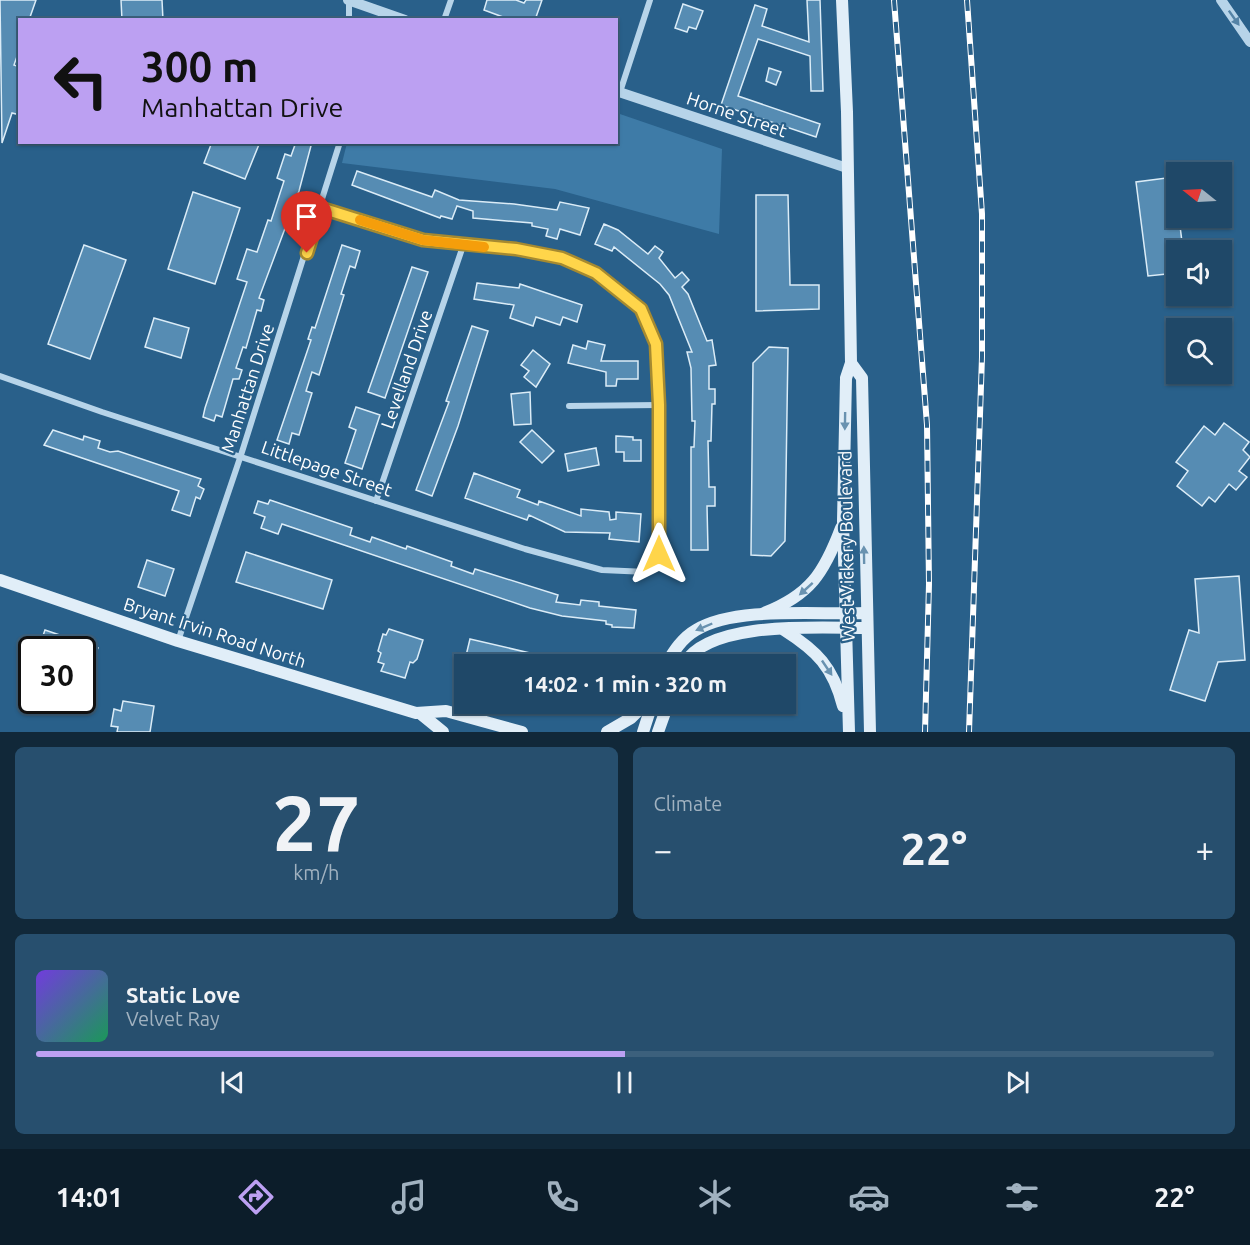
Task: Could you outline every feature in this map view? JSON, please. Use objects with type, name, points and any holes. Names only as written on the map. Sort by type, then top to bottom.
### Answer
[{"type":"main road","name":"West Vickery Boulevard","points":[[842,0],[851,363],[846,378],[843,520],[848,732]]},
{"type":"main road","name":"West Vickery Boulevard","points":[[851,363],[862,378],[865,614],[870,732]]},
{"type":"main road","points":[[757,615],[797,597],[816,580],[829,560],[843,520]]},
{"type":"main road","name":"Bryant Irvin Road North","points":[[1,583],[178,641],[421,714],[443,732]]},
{"type":"main road","points":[[672,654],[697,629],[729,618],[757,615],[865,614]]},
{"type":"main road","points":[[692,654],[696,649],[715,639],[732,633],[866,628]]},
{"type":"main road","points":[[784,630],[815,651],[830,668],[839,691],[848,732]]},
{"type":"main road","name":"Bryant Irvin Road North","points":[[421,714],[446,711],[522,732]]},
{"type":"main road","points":[[607,732],[635,714]]},
{"type":"main road","points":[[643,732],[649,714]]},
{"type":"main road","points":[[658,732],[664,714]]},
{"type":"main road","points":[[668,714],[669,732]]},
{"type":"street","points":[[349,18],[349,0],[399,18]]},
{"type":"street","points":[[445,18],[451,0]]},
{"type":"street","points":[[618,91],[650,0]]},
{"type":"street","points":[[1221,0],[1250,42]]},
{"type":"street","name":"Horne Street","points":[[618,91],[847,168]]},
{"type":"street","name":"Manhattan Drive","points":[[178,641],[241,455],[339,144]]},
{"type":"street","points":[[321,208],[423,240],[464,246],[516,249],[562,258],[596,273],[621,291],[641,309],[650,325],[656,344],[659,405],[569,406]]},
{"type":"street","name":"Levelland Drive","points":[[376,501],[464,246]]},
{"type":"street","name":"Littlepage Street","points":[[0,376],[102,412],[241,455],[525,549],[602,570],[647,572],[659,554],[659,405]]},
{"type":"shaded area","points":[[618,113],[722,149],[719,234],[555,189],[342,163],[347,144],[618,144]]},
{"type":"building","points":[[0,0],[36,0],[30,18],[18,18],[18,54],[14,65],[18,66],[18,114],[12,113],[2,143]]},
{"type":"building","points":[[121,0],[162,0],[163,18],[122,18]]},
{"type":"building","points":[[487,0],[516,0],[524,3],[526,0],[542,0],[536,18],[506,18],[484,10]]},
{"type":"building","points":[[807,0],[820,0],[823,91],[811,91],[810,56],[758,39],[738,96],[820,124],[816,137],[721,105],[755,5],[767,9],[762,26],[809,42]]},
{"type":"building","points":[[683,4],[703,11],[696,29],[689,27],[687,32],[675,28]]},
{"type":"building","points":[[769,68],[781,72],[776,85],[766,81]]},
{"type":"building","points":[[211,144],[259,144],[245,179],[204,163]]},
{"type":"building","points":[[295,144],[311,144],[299,191],[259,298],[264,300],[261,311],[257,310],[246,348],[243,347],[236,368],[242,370],[239,379],[233,379],[222,417],[216,415],[214,421],[203,417],[247,282],[237,279],[247,249],[257,252],[268,220],[271,221],[284,181],[277,178],[285,154],[291,156]]},
{"type":"building","points":[[357,171],[432,197],[435,190],[459,200],[557,210],[560,202],[589,208],[580,235],[560,229],[557,239],[546,236],[548,229],[532,226],[532,223],[473,218],[473,211],[457,206],[452,219],[441,216],[440,218],[352,185]]},
{"type":"building","points":[[1166,178],[1166,228],[1180,228],[1182,240],[1166,240],[1166,274],[1148,276],[1136,182]]},
{"type":"building","points":[[193,192],[240,208],[215,284],[168,269]]},
{"type":"building","points":[[756,195],[788,195],[790,285],[819,285],[819,309],[756,311]]},
{"type":"building","points":[[604,224],[618,230],[648,254],[655,246],[663,252],[659,258],[675,278],[682,272],[689,280],[682,287],[688,294],[707,341],[712,340],[716,365],[709,366],[709,389],[715,389],[715,404],[712,404],[711,441],[708,441],[709,487],[715,487],[715,506],[707,506],[708,550],[691,550],[691,447],[694,447],[695,421],[692,421],[691,368],[687,352],[692,352],[669,295],[660,284],[614,247],[612,251],[595,244]]},
{"type":"building","points":[[84,245],[126,260],[90,359],[48,344]]},
{"type":"building","points":[[342,245],[360,251],[355,268],[350,266],[341,294],[344,295],[319,375],[312,372],[306,391],[312,393],[299,435],[292,433],[289,444],[277,440],[311,340],[308,339],[312,327],[315,328]]},
{"type":"building","points":[[412,267],[428,272],[385,398],[368,392]]},
{"type":"building","points":[[477,283],[519,288],[520,284],[582,305],[577,322],[563,317],[560,325],[536,317],[533,326],[510,318],[514,305],[474,299]]},
{"type":"building","points":[[154,318],[189,328],[181,358],[145,347]]},
{"type":"building","points":[[472,326],[488,331],[458,426],[432,496],[416,490],[449,402],[446,401]]},
{"type":"building","points":[[588,341],[605,345],[601,361],[638,361],[638,379],[617,379],[616,386],[606,386],[606,372],[568,363],[573,345],[586,349]]},
{"type":"building","points":[[769,347],[788,348],[785,541],[771,556],[751,555],[753,363]]},
{"type":"building","points":[[533,350],[550,364],[536,387],[524,377],[529,371],[521,365]]},
{"type":"building","points":[[530,392],[531,424],[514,425],[511,394]]},
{"type":"building","points":[[356,407],[380,415],[362,469],[345,463],[356,430],[349,427]]},
{"type":"building","points":[[1224,423],[1249,442],[1243,450],[1250,457],[1239,471],[1247,477],[1236,490],[1229,484],[1215,502],[1209,497],[1202,506],[1177,486],[1188,471],[1176,462],[1204,426],[1215,435]]},
{"type":"building","points":[[53,430],[83,440],[84,436],[100,441],[98,448],[110,452],[118,451],[201,479],[198,486],[204,489],[200,499],[196,497],[190,516],[172,510],[179,491],[44,445]]},
{"type":"building","points":[[532,430],[554,451],[542,463],[520,442]]},
{"type":"building","points":[[616,436],[641,440],[641,461],[624,461],[624,452],[616,452]]},
{"type":"building","points":[[596,448],[599,465],[568,471],[565,454]]},
{"type":"building","points":[[474,473],[520,490],[517,497],[538,505],[539,501],[581,516],[581,509],[609,512],[610,520],[616,519],[616,512],[641,514],[639,542],[609,539],[610,533],[565,532],[529,515],[527,520],[465,498]]},
{"type":"building","points":[[270,500],[352,528],[350,535],[370,542],[372,537],[406,549],[407,546],[452,562],[451,566],[473,574],[475,569],[558,595],[556,602],[580,605],[581,600],[599,602],[599,606],[636,610],[634,628],[612,627],[606,624],[606,621],[562,616],[530,608],[282,524],[278,534],[261,528],[265,517],[254,513],[258,501],[268,504]]},
{"type":"building","points":[[246,552],[332,580],[323,609],[236,582]]},
{"type":"building","points":[[147,560],[174,569],[165,596],[138,587]]},
{"type":"building","points":[[1239,576],[1245,660],[1218,662],[1205,701],[1170,690],[1189,630],[1199,633],[1195,579]]},
{"type":"building","points":[[389,629],[423,640],[417,659],[413,663],[410,662],[405,678],[381,671],[384,664],[378,662],[381,653],[378,651],[383,634],[386,635]]},
{"type":"building","points":[[45,630],[63,636],[43,636]]},
{"type":"building","points":[[470,639],[534,654],[466,654]]},
{"type":"building","points":[[123,701],[154,706],[150,732],[117,732],[118,727],[111,726],[114,709],[121,711]]},
{"type":"railway","points":[[894,0],[927,425],[929,584],[925,732]]},
{"type":"railway","points":[[967,0],[982,214],[982,357],[969,732]]},
{"type":"slow traffic","points":[[360,220],[436,243],[484,247]]},
{"type":"route","points":[[307,253],[321,208],[436,243],[516,249],[562,258],[596,273],[621,291],[641,309],[650,325],[656,344],[659,405],[659,554]]}]
